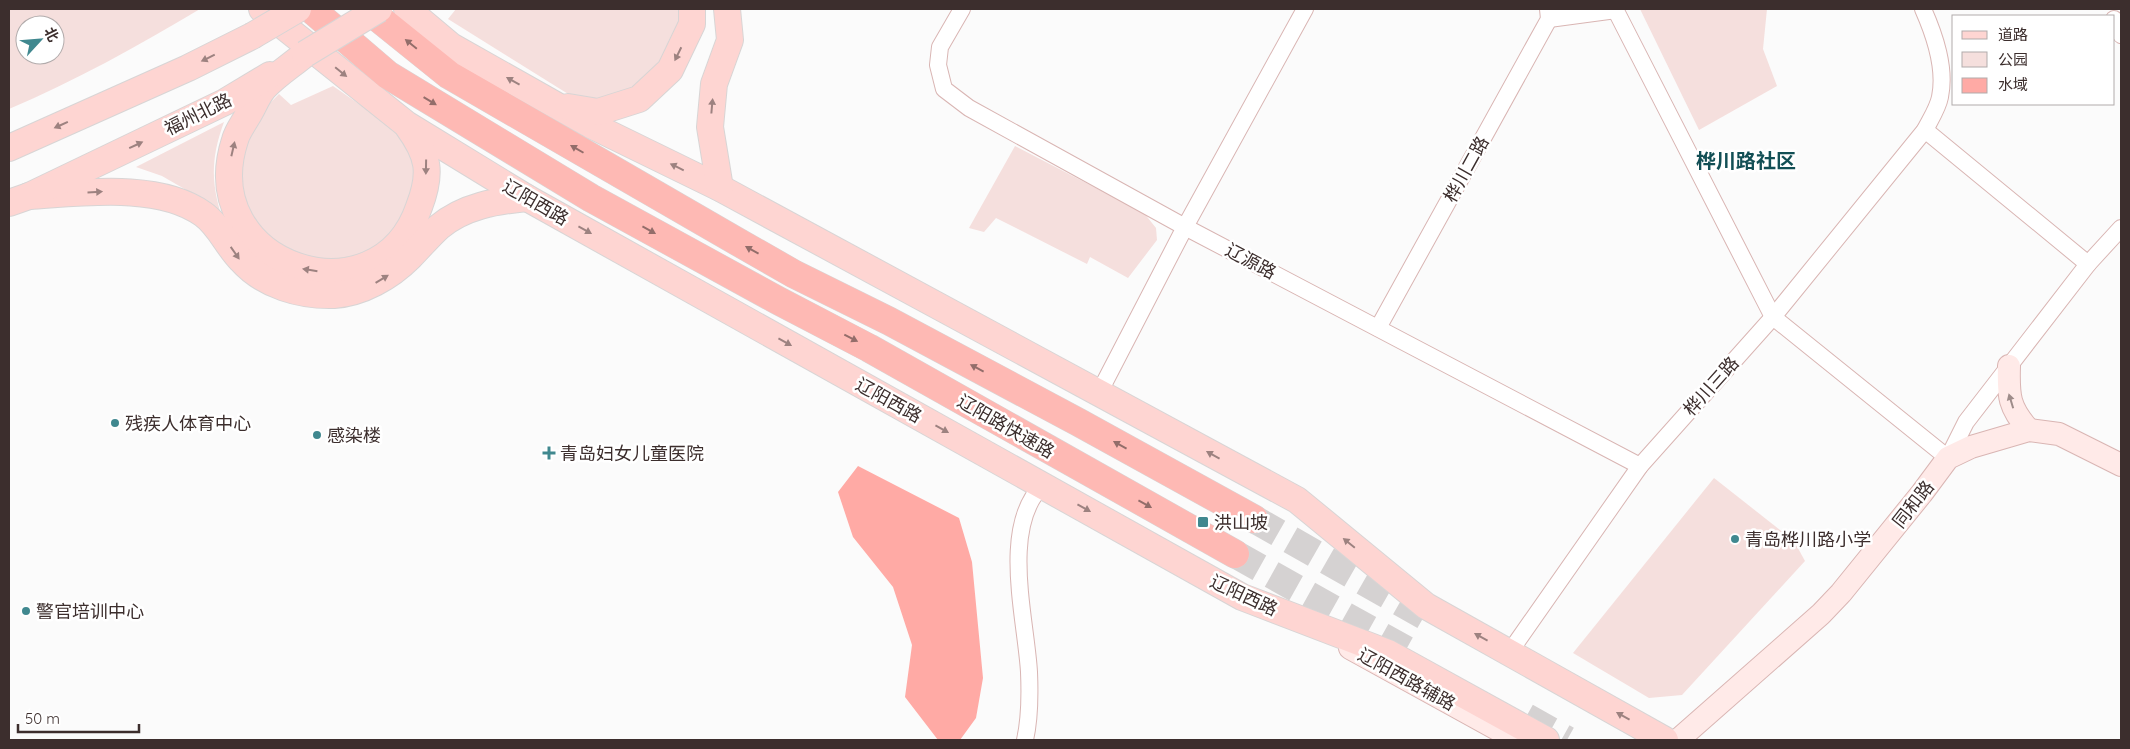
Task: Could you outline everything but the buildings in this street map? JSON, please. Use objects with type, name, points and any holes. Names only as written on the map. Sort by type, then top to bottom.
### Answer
[{"type":"highway","name":"辽阳西路","points":[[311,9],[388,76],[591,198],[777,300]]},
{"type":"highway","name":"辽阳路快速路","points":[[367,9],[449,74],[794,274],[1061,412],[1254,519]]},
{"type":"highway","name":"辽阳路快速路","points":[[777,300],[870,348],[1235,554]]},
{"type":"main road","name":"辽阳西路","points":[[262,9],[406,124],[527,198],[1242,597],[1388,653],[1546,740]]},
{"type":"main road","points":[[9,148],[188,68],[252,36],[298,9]]},
{"type":"main road","name":"福州北路","points":[[19,200],[226,102],[379,9]]},
{"type":"main road","points":[[407,9],[451,46],[591,125],[720,188],[1297,500],[1426,606],[1665,740]]},
{"type":"main road","points":[[555,105],[598,112],[639,99],[670,70],[692,24],[692,9]]},
{"type":"main road","points":[[720,188],[710,127],[714,84],[730,40],[727,9]]},
{"type":"main road","points":[[305,54],[264,88],[235,139],[230,161],[229,186],[234,206],[243,225],[268,253],[284,263],[328,272],[372,264],[396,246],[406,235],[418,212],[423,197],[427,162],[420,142],[406,124]]},
{"type":"main road","points":[[19,200],[114,191],[158,196],[184,204],[203,214],[220,231],[241,261],[268,281],[295,291],[334,295],[357,290],[387,275],[408,259],[439,227],[472,208],[501,201],[527,198]]},
{"type":"street","name":"辽源路","points":[[962,9],[940,47],[938,64],[944,89],[969,108],[1185,227],[1640,466]]},
{"type":"street","points":[[1099,393],[1185,227],[1305,9]]},
{"type":"street","points":[[1549,14],[1615,9],[1772,317],[1948,458],[1966,422],[2088,264],[2121,228]]},
{"type":"street","name":"桦川三路","points":[[1509,653],[1640,466],[1772,317],[1925,130],[1940,99],[1943,73],[1935,40],[1923,9]]},
{"type":"street","name":"桦川二路","points":[[1378,328],[1549,14]]},
{"type":"street","points":[[2115,22],[2121,35]]},
{"type":"street","points":[[1925,130],[2088,264]]},
{"type":"street","points":[[2009,366],[2008,391],[2011,405],[2017,416],[2030,430]]},
{"type":"street","name":"同和路","points":[[1678,740],[1821,614],[1841,593],[1948,458],[1971,447],[2030,430],[2059,434],[2121,465]]},
{"type":"street","points":[[1025,740],[1029,723],[1029,673],[1017,565],[1022,525],[1034,493],[1043,485]]},
{"type":"street","name":"辽阳西路辅路","points":[[1297,618],[1517,740]]},
{"type":"green space","points":[[9,9],[200,9],[106,62],[58,87],[9,109]]},
{"type":"green space","points":[[456,9],[679,9],[680,22],[663,63],[635,91],[601,103],[573,97],[448,19]]},
{"type":"green space","points":[[1640,9],[1767,9],[1763,49],[1777,86],[1699,130]]},
{"type":"green space","points":[[333,86],[405,136],[418,169],[402,227],[362,259],[309,264],[252,227],[240,176],[252,121],[279,94],[291,105]]},
{"type":"green space","points":[[224,122],[216,148],[214,173],[217,197],[224,224],[188,191],[162,176],[136,167]]},
{"type":"green space","points":[[1015,146],[1144,213],[1156,228],[1157,240],[1128,278],[1090,257],[1087,264],[996,218],[984,232],[969,228]]},
{"type":"green space","points":[[1714,478],[1794,541],[1805,561],[1682,695],[1649,698],[1573,653]]},
{"type":"water","points":[[858,466],[959,518],[972,562],[983,678],[976,718],[960,740],[938,740],[905,697],[912,645],[893,587],[853,537],[838,492]]},
{"type":"tunnel","points":[[1254,519],[1435,622]]},
{"type":"tunnel","points":[[1235,554],[1417,656]]},
{"type":"tunnel","points":[[1526,717],[1567,740]]},
{"type":"place","name":"残疾人体育中心","points":[[115,423]]},
{"type":"place","name":"感染楼","points":[[317,435]]},
{"type":"place","name":"青岛妇女儿童医院","points":[[549,453]]},
{"type":"place","name":"洪山坡","points":[[1203,522]]},
{"type":"place","name":"青岛桦川路小学","points":[[1735,539]]},
{"type":"place","name":"警官培训中心","points":[[26,611]]},
{"type":"district","name":"桦川路社区","points":[[1746,160]]}]
